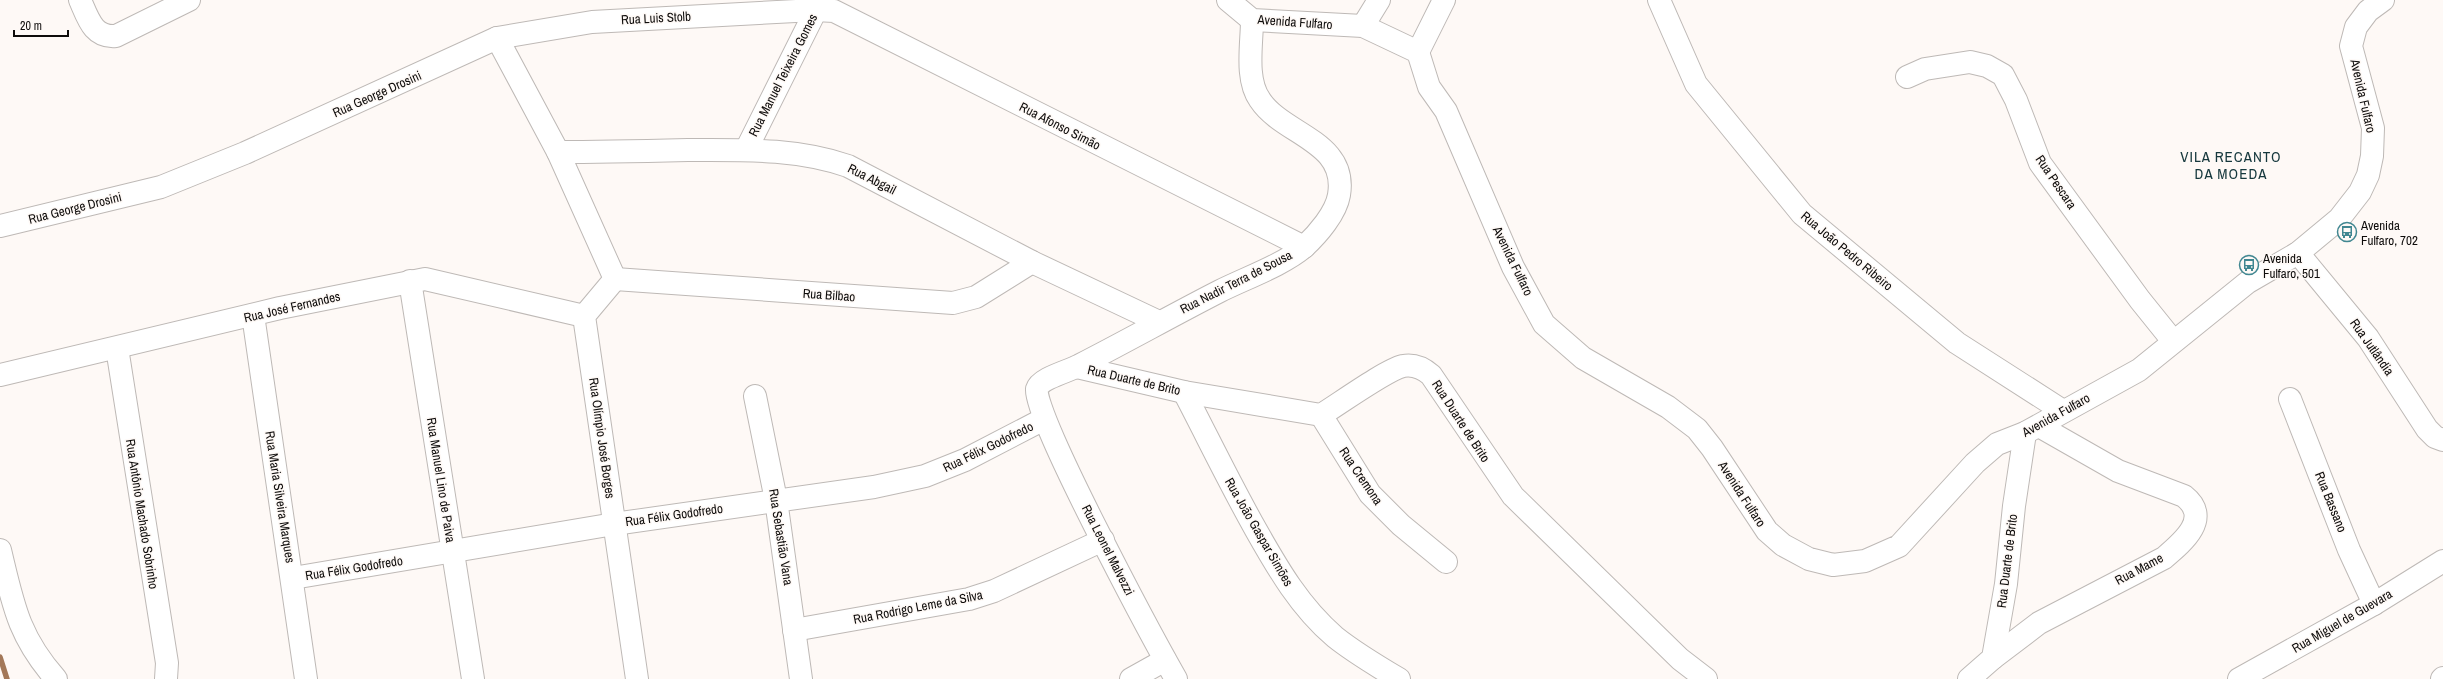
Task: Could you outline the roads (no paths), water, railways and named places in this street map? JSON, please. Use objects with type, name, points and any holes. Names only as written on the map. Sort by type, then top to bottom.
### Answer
[{"type":"street","points":[[80,0],[94,29],[107,36],[116,36],[189,0]]},
{"type":"street","name":"Avenida Fulfaro","points":[[1228,0],[1252,20],[1363,26],[1418,52],[1429,87],[1446,111],[1513,267],[1544,324],[1583,358],[1668,407],[1697,429],[1712,448],[1767,531],[1783,545],[1809,559],[1833,565],[1865,560],[1899,546],[1975,464],[1997,444],[2032,429],[2139,370],[2173,341],[2248,282],[2298,253],[2339,219],[2360,192],[2368,175],[2372,156],[2373,128],[2351,46],[2356,27],[2368,11],[2382,0]]},
{"type":"street","points":[[1363,26],[1378,0]]},
{"type":"street","points":[[1418,52],[1444,0]]},
{"type":"street","name":"Rua João Pedro Ribeiro","points":[[1659,0],[1696,84],[1802,214],[1957,343],[2063,411]]},
{"type":"street","name":"Rua Luis Stolb","points":[[497,38],[592,22],[818,5]]},
{"type":"street","name":"Rua Manuel Teixeira Gomes","points":[[746,150],[818,5]]},
{"type":"street","name":"Rua Afonso Simão","points":[[818,5],[834,11],[1304,247]]},
{"type":"street","name":"Rua Nadir Terra de Sousa","points":[[1044,419],[1037,391],[1040,384],[1077,367],[1159,322],[1284,260],[1304,247],[1334,210],[1339,194],[1340,176],[1335,161],[1325,151],[1268,109],[1258,99],[1252,79],[1252,20]]},
{"type":"street","points":[[497,38],[558,152],[615,279],[584,316]]},
{"type":"street","name":"Rua George Drosini","points":[[0,226],[161,187],[180,180],[373,96],[497,38]]},
{"type":"street","name":"Rua Pescara","points":[[1907,77],[1931,68],[1970,62],[1987,66],[2003,75],[2016,100],[2040,163],[2140,300],[2173,341]]},
{"type":"street","name":"Rua Abgail","points":[[558,152],[746,150],[802,153],[826,158],[848,166],[1032,262],[1159,322]]},
{"type":"street","name":"Rua Jutlândia","points":[[2298,253],[2368,338],[2427,429],[2434,437],[2443,440]]},
{"type":"street","name":"Rua Bilbao","points":[[615,279],[953,303],[976,297],[1032,262]]},
{"type":"street","name":"Rua José Fernandes","points":[[0,375],[253,315],[425,279],[584,316]]},
{"type":"street","name":"Rua Manuel Lino de Paiva","points":[[410,281],[473,679]]},
{"type":"street","name":"Rua Maria Silveira Marques","points":[[253,315],[306,679]]},
{"type":"street","name":"Rua Olímpio José Borges","points":[[584,316],[637,679]]},
{"type":"street","name":"Rua Antônio Machado Sobrinho","points":[[117,348],[167,663],[166,679]]},
{"type":"street","name":"Rua Duarte de Brito","points":[[1077,367],[1184,392],[1321,415],[1397,368],[1414,366],[1425,369],[1513,496],[1680,659],[1706,679]]},
{"type":"street","name":"Rua João Gaspar Simões","points":[[1184,392],[1238,498],[1285,581],[1310,612],[1335,636],[1370,663],[1399,679]]},
{"type":"street","name":"Rua Sebastião Vana","points":[[755,396],[776,500],[801,679]]},
{"type":"street","name":"Rua Bassano","points":[[2290,399],[2349,550],[2374,604]]},
{"type":"street","name":"Rua Cremona","points":[[1321,415],[1370,494],[1401,525],[1446,562]]},
{"type":"street","name":"Rua Félix Godofredo","points":[[292,578],[614,524],[874,487],[925,476],[965,460],[1044,419]]},
{"type":"street","name":"Rua Leonel Malvezzi","points":[[1044,419],[1103,540],[1174,673]]},
{"type":"street","name":"Rua Duarte de Brito","points":[[1993,658],[2006,584],[2014,506],[2032,429]]},
{"type":"street","name":"Rua Mame","points":[[1993,658],[2039,623],[2164,558],[2180,544],[2195,523],[2196,512],[2193,503],[2184,496],[2118,471],[2032,429]]},
{"type":"street","name":"Rua Rodrigo Leme da Silva","points":[[794,630],[969,599],[994,591],[1103,540]]},
{"type":"street","points":[[0,550],[23,632],[39,660],[56,679]]},
{"type":"street","name":"Rua Miguel de Guevara","points":[[2239,679],[2374,604],[2443,561]]},
{"type":"street","points":[[1969,679],[1993,658]]},
{"type":"street","points":[[1131,679],[1174,673]]},
{"type":"waterway","points":[[0,657],[7,679]]},
{"type":"place","name":"Avenida Fulfaro, 702","points":[[2347,232]]},
{"type":"place","name":"Avenida Fulfaro, 501","points":[[2249,265]]},
{"type":"district","name":"VILA RECANTO DA MOEDA","points":[[2231,164]]}]
